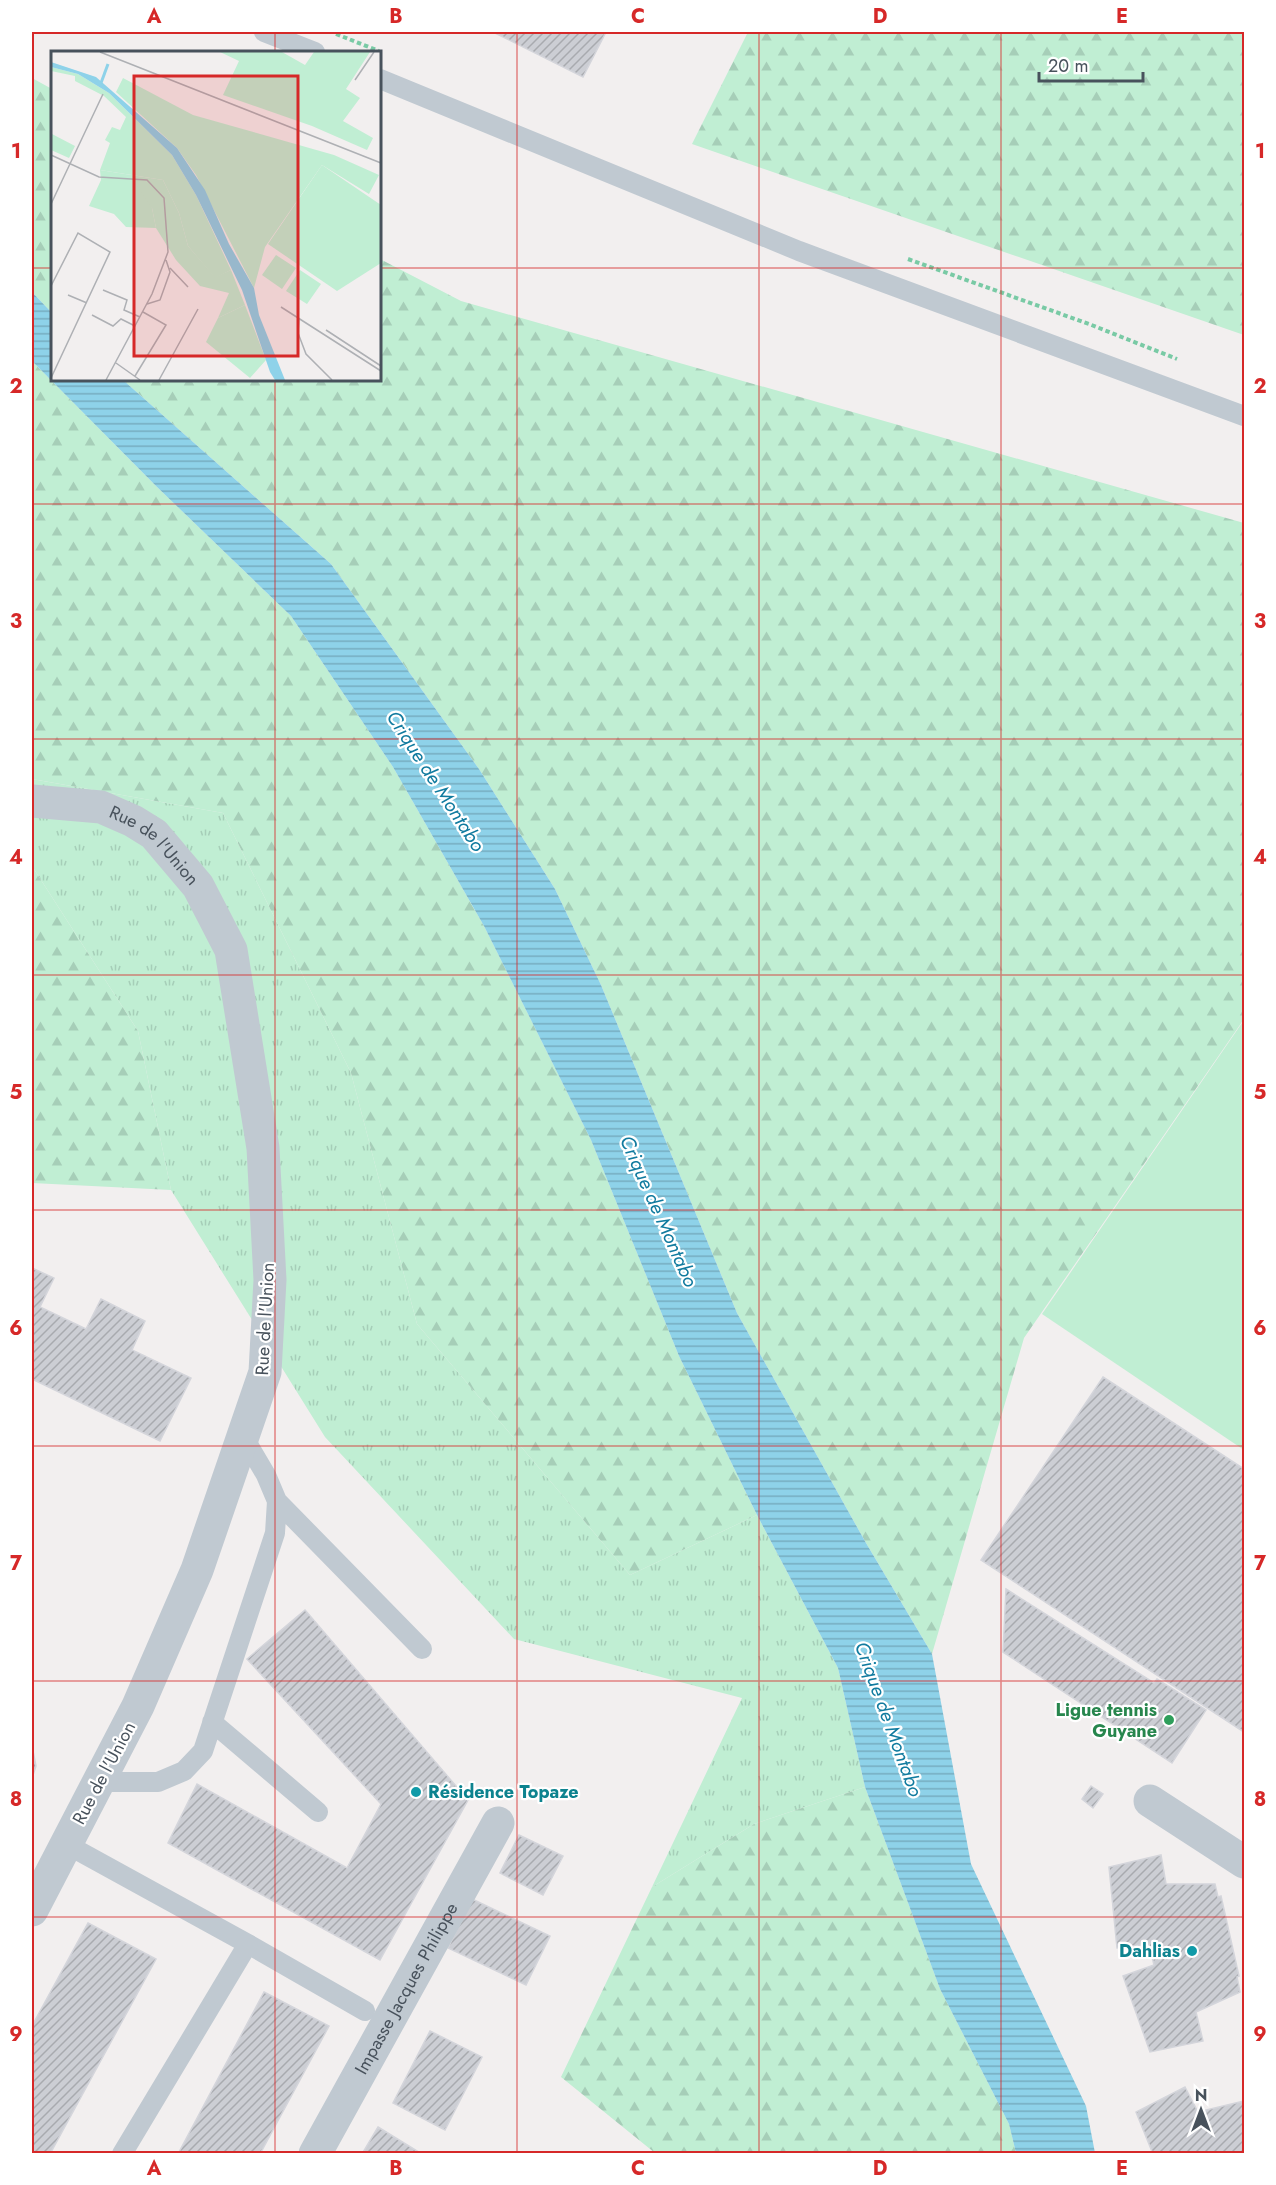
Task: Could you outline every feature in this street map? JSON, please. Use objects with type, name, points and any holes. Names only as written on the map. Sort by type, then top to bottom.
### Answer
[{"type":"street","name":"Rue de l'Union","points":[[32,801],[101,807],[133,820],[154,834],[198,886],[231,950],[263,1148],[270,1280],[265,1372],[197,1570],[138,1706],[66,1844],[36,1893]]},
{"type":"street","points":[[1150,1801],[1245,1862]]},
{"type":"street","name":"Impasse Jacques Philippe","points":[[315,2154],[498,1823]]},
{"type":"lane","points":[[264,32],[312,51]]},
{"type":"lane","points":[[381,79],[799,251],[1245,416]]},
{"type":"lane","points":[[243,1436],[266,1475],[277,1501],[422,1648]]},
{"type":"lane","points":[[99,1782],[158,1782],[184,1771],[202,1751],[275,1533],[277,1501]]},
{"type":"lane","points":[[212,1722],[318,1812]]},
{"type":"lane","points":[[66,1844],[365,2011]]},
{"type":"lane","points":[[122,2154],[248,1944]]},
{"type":"path","points":[[331,32],[377,51]]},
{"type":"path","points":[[898,255],[1089,324],[1178,359]]},
{"type":"green space","points":[[748,32],[1244,32],[1244,335],[692,144]]},
{"type":"green space","points":[[32,78],[51,88],[51,312],[32,292]]},
{"type":"green space","points":[[381,260],[461,301],[1244,523],[1244,1019],[1024,1338],[932,1654],[866,1543],[737,1313],[601,985],[555,889],[479,769],[331,564],[124,381],[381,381]]},
{"type":"green space","points":[[32,361],[157,487],[291,616],[393,767],[484,926],[591,1140],[679,1356],[757,1515],[630,1575],[417,1324],[351,1073],[223,813],[32,779]]},
{"type":"green space","points":[[32,779],[223,813],[351,1073],[417,1324],[630,1575],[757,1515],[838,1668],[865,1787],[754,1824],[652,1887],[742,1698],[514,1639],[325,1437],[171,1190],[138,1031],[32,866]]},
{"type":"green space","points":[[32,866],[138,1031],[171,1190],[32,1183]]},
{"type":"green space","points":[[1244,1020],[1244,1450],[1042,1314]]},
{"type":"green space","points":[[865,1787],[940,1989],[1009,2124],[1016,2153],[655,2153],[561,2077],[652,1887],[754,1824]]},
{"type":"water","points":[[32,292],[51,312],[51,380],[32,361]]},
{"type":"water","name":"Crique de Montabo","points":[[52,381],[124,381],[331,564],[479,769],[555,889],[601,985],[737,1313],[866,1543],[932,1654],[971,1864],[1086,2106],[1095,2153],[1016,2153],[1009,2124],[940,1989],[865,1787],[838,1668],[757,1515],[679,1356],[591,1140],[484,926],[393,767],[291,616],[157,487]]},
{"type":"building","points":[[493,32],[606,32],[583,77]]},
{"type":"building","points":[[32,1268],[54,1278],[40,1307],[86,1329],[101,1299],[145,1321],[132,1350],[191,1378],[160,1441],[32,1379]]},
{"type":"building","points":[[1103,1377],[1244,1469],[1244,1732],[981,1560]]},
{"type":"building","points":[[1006,1589],[1154,1683],[1157,1679],[1206,1710],[1172,1763],[1003,1652]]},
{"type":"building","name":"Résidence Topaze","points":[[305,1610],[468,1800],[380,1960],[168,1843],[197,1784],[347,1868],[381,1804],[247,1659]]},
{"type":"building","points":[[32,1746],[36,1766],[32,1778]]},
{"type":"building","points":[[1091,1786],[1103,1794],[1093,1808],[1082,1799]]},
{"type":"building","points":[[519,1835],[563,1856],[543,1895],[500,1873]]},
{"type":"building","name":"Dahlias","points":[[1161,1855],[1166,1884],[1215,1884],[1218,1897],[1221,1896],[1239,1976],[1237,1977],[1240,1992],[1196,2012],[1203,2041],[1150,2052],[1123,1976],[1154,1965],[1149,1944],[1117,1948],[1109,1867]]},
{"type":"building","points":[[472,1899],[550,1936],[526,1985],[448,1948]]},
{"type":"building","points":[[88,1923],[156,1959],[50,2154],[32,2154],[32,2026]]},
{"type":"building","points":[[264,1992],[329,2026],[260,2154],[178,2154]]},
{"type":"building","points":[[430,2031],[482,2057],[445,2130],[393,2103]]},
{"type":"building","points":[[1185,2087],[1198,2112],[1244,2101],[1244,2154],[1153,2154],[1136,2112]]},
{"type":"building","points":[[378,2127],[422,2154],[362,2154]]},
{"type":"place","name":"Ligue tennis Guyane","points":[[1169,1720]]},
{"type":"place","name":"Résidence Topaze","points":[[416,1792]]},
{"type":"place","name":"Dahlias","points":[[1192,1951]]}]
